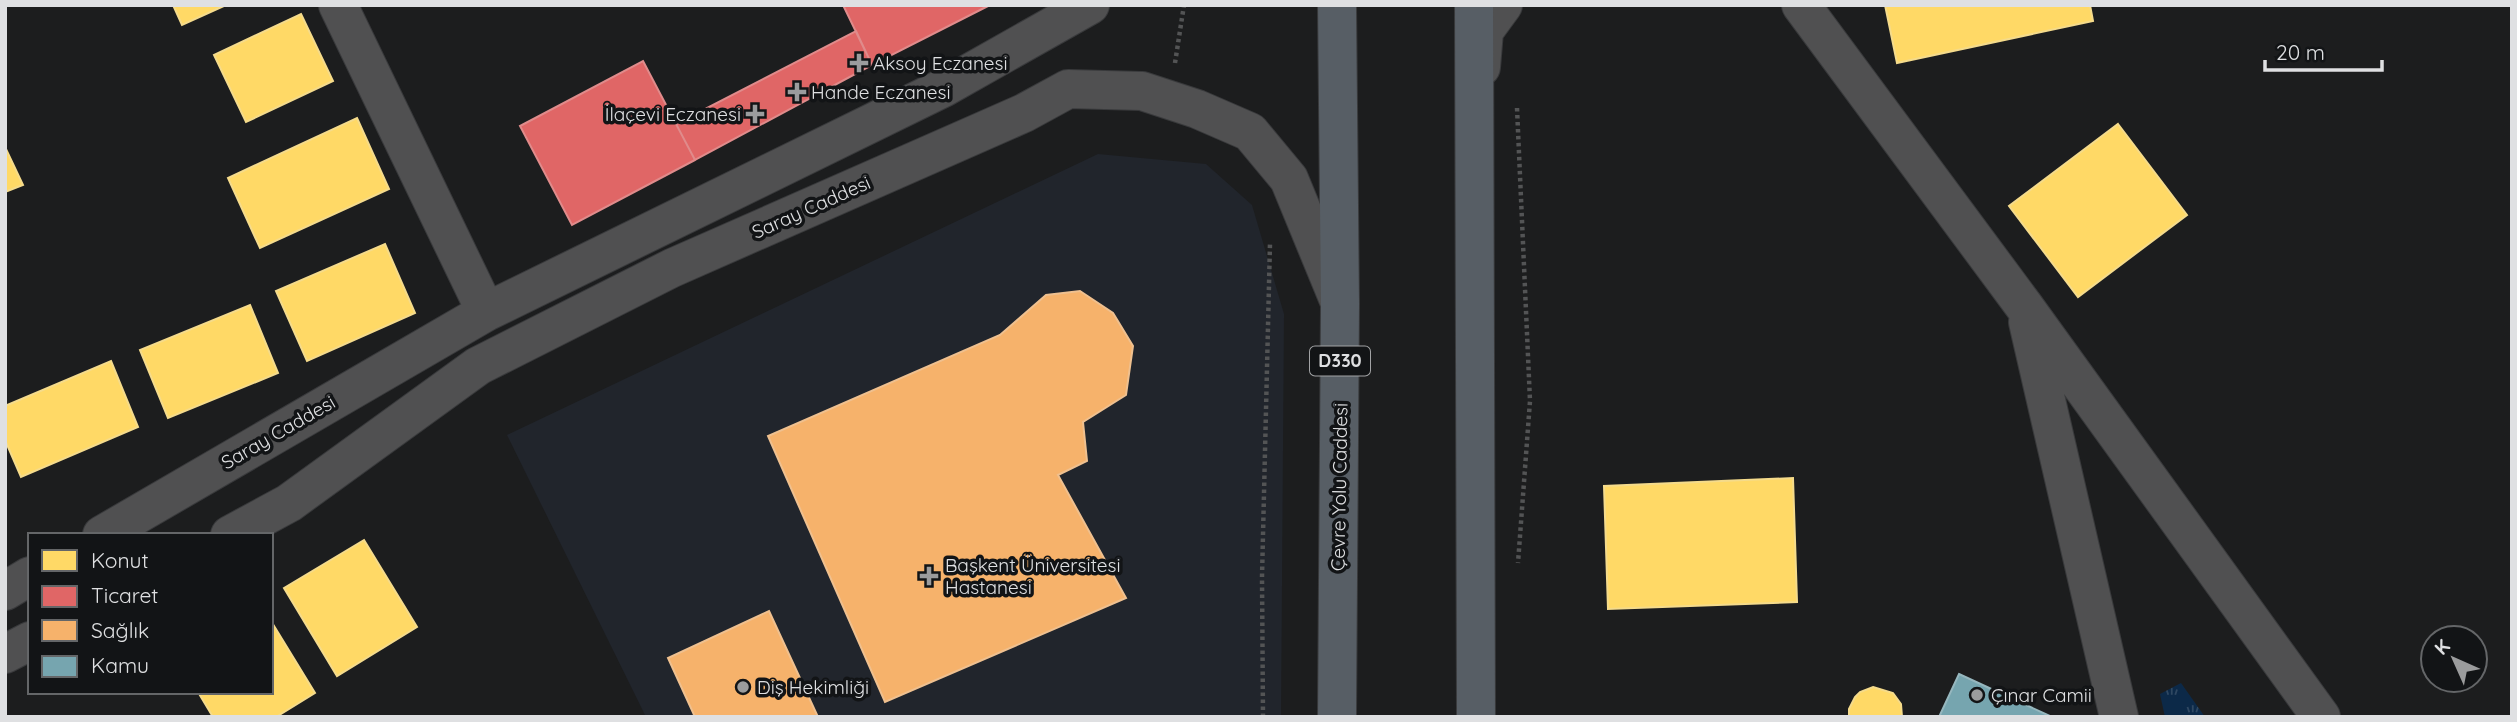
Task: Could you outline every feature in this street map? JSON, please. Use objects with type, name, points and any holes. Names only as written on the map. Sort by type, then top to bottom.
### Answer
[{"type":"highway","name":"Çevre Yolu Caddesi","points":[[1337,5],[1340,304],[1337,717]]},
{"type":"highway","points":[[1474,5],[1476,717]]},
{"type":"street","points":[[338,5],[486,312]]},
{"type":"street","name":"Saray Caddesi","points":[[105,533],[486,312],[943,88],[1090,5]]},
{"type":"street","points":[[1474,144],[1484,31],[1503,5]]},
{"type":"street","points":[[1801,5],[2024,306],[2321,717]]},
{"type":"street","name":"Saray Caddesi","points":[[234,533],[289,503],[478,366],[672,268],[1024,113],[1068,89],[1142,91],[1250,131],[1289,179],[1340,304]]},
{"type":"street","points":[[2024,306],[2119,717]]},
{"type":"street","points":[[5,591],[28,577]]},
{"type":"street","points":[[5,654],[28,642]]},
{"type":"path","points":[[1170,100],[1184,5]]},
{"type":"path","points":[[1516,98],[1530,401],[1518,566]]},
{"type":"path","points":[[1263,717],[1262,577],[1271,234]]},
{"type":"shaded area","name":"Başkent Üniversitesi Hastanesi","points":[[1098,154],[1206,164],[1252,205],[1284,314],[1281,717],[646,717],[507,435]]},
{"type":"green space","points":[[2181,683],[2205,717],[2165,717],[2160,694]]},
{"type":"building: Konut","points":[[173,5],[226,5],[182,25]]},
{"type":"building: Konut","points":[[1885,5],[2090,5],[2093,21],[1897,63]]},
{"type":"building: Konut","points":[[301,14],[333,81],[246,122],[214,55]]},
{"type":"building: Konut","points":[[357,118],[389,189],[260,248],[228,178]]},
{"type":"building: Konut","points":[[2118,124],[2187,215],[2078,297],[2009,206]]},
{"type":"building: Konut","points":[[5,147],[23,185],[5,192]]},
{"type":"building: Konut","points":[[385,244],[415,313],[307,361],[276,291]]},
{"type":"building: Konut","points":[[250,305],[278,373],[168,418],[140,350]]},
{"type":"building: Konut","points":[[111,361],[138,427],[21,477],[5,440],[5,406]]},
{"type":"building: Konut","points":[[1793,478],[1797,602],[1608,609],[1604,486]]},
{"type":"building: Konut","points":[[364,540],[417,627],[337,676],[284,588]]},
{"type":"building: Konut","points":[[273,624],[315,693],[276,717],[213,717],[199,694],[273,694]]},
{"type":"building: Konut","points":[[1873,687],[1893,693],[1901,704],[1902,717],[1849,717],[1849,709],[1855,697]]},
{"type":"building: Ticaret","points":[[843,5],[990,5],[872,65]]},
{"type":"building: Ticaret","points":[[856,31],[872,65],[695,160],[676,124]]},
{"type":"building: Ticaret","points":[[643,61],[695,160],[572,225],[520,126]]},
{"type":"building: Sağlık","points":[[1080,291],[1113,313],[1133,346],[1126,395],[1083,422],[1087,461],[1058,475],[1126,598],[885,702],[768,436],[1000,335],[1046,295]]},
{"type":"building: Sağlık","name":"Diş Hekimliği","points":[[769,611],[818,717],[695,717],[668,658]]},
{"type":"building: Kamu","name":"Çınar Camii","points":[[1959,674],[2052,717],[1939,717]]},
{"type":"place","name":"Aksoy Eczanesi","points":[[859,63]]},
{"type":"place","name":"Hande Eczanesi","points":[[797,92]]},
{"type":"place","name":"İlaçevi Eczanesi","points":[[755,114]]},
{"type":"place","name":"Başkent Üniversitesi Hastanesi","points":[[929,576]]},
{"type":"place","name":"Diş Hekimliği","points":[[743,687]]},
{"type":"place","name":"Çınar Camii","points":[[1977,695]]}]
